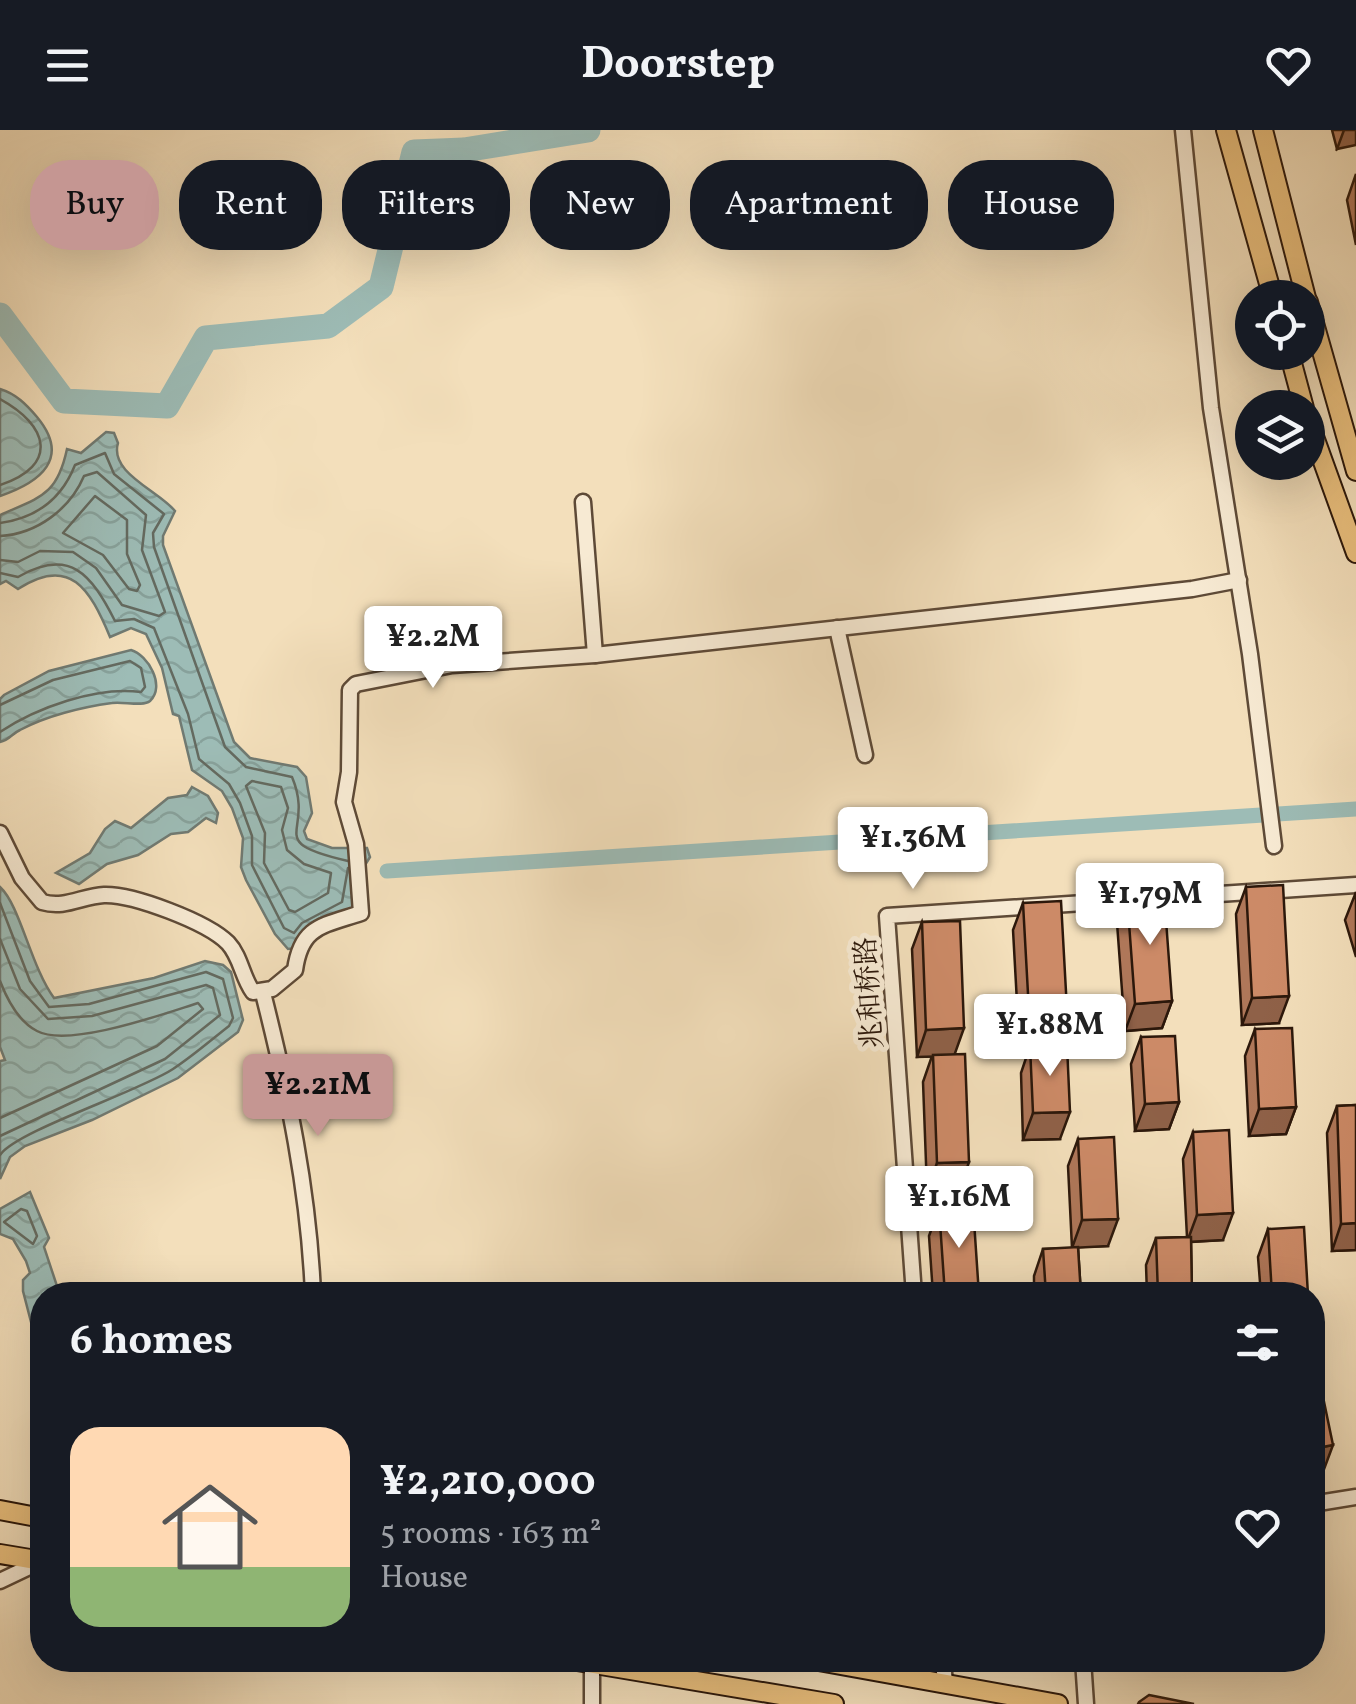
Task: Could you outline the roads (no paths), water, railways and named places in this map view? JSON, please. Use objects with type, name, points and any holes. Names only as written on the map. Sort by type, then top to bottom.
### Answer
[{"type":"main road","points":[[1226,130],[1268,280]]},
{"type":"main road","points":[[1263,130],[1302,280]]},
{"type":"main road","points":[[1325,363],[1356,471]]},
{"type":"main road","points":[[1325,467],[1356,554]]},
{"type":"main road","points":[[0,1510],[30,1516]]},
{"type":"main road","points":[[0,1554],[30,1559]]},
{"type":"main road","points":[[640,1672],[834,1704]]},
{"type":"main road","points":[[878,1672],[1058,1704]]},
{"type":"street","points":[[1183,130],[1212,408],[1274,846]]},
{"type":"street","points":[[583,502],[594,655]]},
{"type":"street","points":[[0,832],[22,878],[42,902],[66,904],[110,894],[183,918],[226,942],[248,985],[253,992],[262,993],[295,970],[296,950],[309,934],[361,913],[356,844],[344,802],[349,772],[350,690],[356,684],[452,665],[594,655],[1239,580]]},
{"type":"street","points":[[837,628],[865,755]]},
{"type":"street","name":"兆和桥路","points":[[913,1282],[887,916],[1356,885]]},
{"type":"street","points":[[262,993],[301,1164],[311,1232],[313,1282]]},
{"type":"street","points":[[1325,1502],[1356,1497]]},
{"type":"street","points":[[0,1581],[30,1567]]},
{"type":"street","points":[[592,1672],[592,1704]]},
{"type":"street","points":[[944,1672],[944,1684]]},
{"type":"street","points":[[1084,1672],[1086,1704]]},
{"type":"water","points":[[0,389],[16,397],[37,417],[47,432],[51,456],[39,476],[0,496]]},
{"type":"water","points":[[106,432],[114,433],[117,454],[128,472],[175,511],[163,545],[234,742],[250,758],[297,767],[306,777],[312,813],[304,831],[307,839],[332,848],[367,848],[370,857],[352,886],[353,908],[305,947],[288,949],[275,934],[246,880],[241,867],[243,838],[232,808],[222,791],[192,770],[179,716],[173,714],[162,668],[146,634],[131,628],[110,637],[86,592],[65,577],[36,579],[18,589],[6,581],[0,584],[0,515],[45,493],[58,477],[67,449],[81,453]]},
{"type":"water","points":[[131,650],[143,658],[156,680],[150,701],[112,703],[64,713],[30,725],[0,742],[0,699],[4,695],[49,671]]},
{"type":"water","points":[[192,787],[208,796],[218,813],[216,823],[206,818],[188,832],[171,834],[138,855],[107,864],[79,884],[56,873],[90,853],[115,821],[131,828],[168,798],[187,795]]},
{"type":"water","points":[[0,887],[14,908],[54,998],[154,978],[205,961],[223,965],[231,972],[243,1020],[238,1032],[178,1078],[92,1120],[25,1146],[10,1157],[0,1179],[0,1061],[5,1060],[0,1047]]},
{"type":"water","points":[[30,1192],[49,1238],[44,1247],[56,1282],[30,1282],[30,1318],[23,1280],[30,1273],[13,1239],[0,1234],[0,1209]]},
{"type":"waterway","points":[[0,315],[64,401],[167,406],[206,338],[328,326],[381,287],[414,152],[464,150],[588,130]]},
{"type":"waterway","points":[[387,871],[1356,809]]}]
